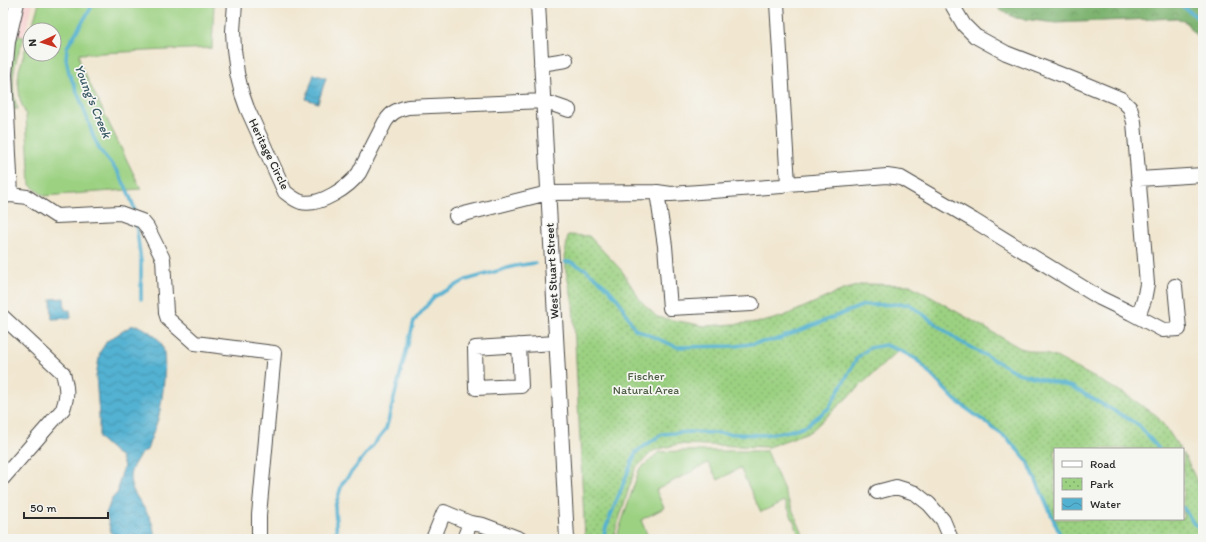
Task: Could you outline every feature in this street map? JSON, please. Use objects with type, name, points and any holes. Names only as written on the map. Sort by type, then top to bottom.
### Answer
[{"type":"street","points":[[17,3],[8,42],[5,74],[7,195],[27,197],[56,216],[120,213],[136,218],[147,227],[163,259],[166,313],[168,319],[195,343],[274,353],[259,515],[259,539]]},
{"type":"street","name":"Heritage Circle","points":[[235,3],[233,31],[234,49],[237,73],[246,108],[285,192],[294,199],[303,203],[312,203],[325,199],[354,181],[385,122],[397,109],[408,107],[544,101]]},
{"type":"street","name":"West Stuart Street","points":[[538,3],[568,539]]},
{"type":"street","points":[[777,3],[788,184]]},
{"type":"street","points":[[951,3],[964,25],[975,36],[1006,53],[1121,99],[1130,108],[1134,122],[1147,284],[1140,311],[1131,313]]},
{"type":"street","points":[[542,64],[566,60]]},
{"type":"street","points":[[544,101],[569,110]]},
{"type":"street","points":[[1139,179],[1203,175]]},
{"type":"street","points":[[456,216],[548,193],[657,192],[671,194],[782,186],[788,184],[888,176],[901,178],[973,220],[1100,298],[1163,330],[1179,329],[1176,286]]},
{"type":"street","points":[[657,192],[665,246],[670,308],[752,304]]},
{"type":"street","points":[[3,317],[63,373],[67,397],[63,409],[3,478]]},
{"type":"street","points":[[519,346],[556,343]]},
{"type":"street","points":[[877,492],[896,487],[915,493],[929,504],[943,520],[951,539]]},
{"type":"street","points":[[433,539],[444,512],[470,523],[484,524],[520,539]]},
{"type":"street","points":[[464,539],[470,523]]},
{"type":"shaded area","points":[[3,3],[33,3],[28,22],[22,22],[22,37],[17,36],[11,54],[8,188],[3,188]]},
{"type":"green space","points":[[39,3],[214,3],[212,48],[79,54],[80,64],[141,189],[44,196],[30,185],[26,115],[20,100],[18,81],[19,70],[22,60],[22,62],[62,62],[62,22],[33,22]]},
{"type":"green space","points":[[994,3],[1200,3],[1203,6],[1203,42],[1185,22],[1177,18],[1055,23],[1016,18],[1000,10]]},
{"type":"green space","points":[[17,36],[22,37],[22,43],[13,82],[13,91],[18,109],[12,109],[11,54]]},
{"type":"green space","name":"Fischer Natural Area","points":[[568,235],[589,236],[622,271],[640,300],[657,317],[705,326],[763,322],[784,316],[843,290],[864,284],[910,285],[1020,348],[1056,357],[1123,393],[1156,415],[1179,448],[1054,448],[1054,520],[1184,520],[1184,455],[1203,495],[1203,539],[1062,539],[1028,462],[1008,439],[955,400],[916,359],[899,350],[811,431],[768,447],[678,444],[653,451],[635,469],[613,539],[585,539],[573,303],[566,271],[565,255]]},
{"type":"green space","points":[[767,451],[805,539],[795,539],[800,537],[785,501],[761,512],[740,468],[718,480],[708,463],[656,490],[664,508],[641,520],[649,539],[616,539],[639,470],[659,452]]},
{"type":"water","points":[[314,74],[326,78],[318,103],[306,99]]},
{"type":"water","points":[[64,298],[65,310],[70,310],[71,318],[52,319],[51,299]]},
{"type":"water","points":[[137,325],[150,332],[161,343],[165,369],[163,392],[158,419],[147,450],[140,455],[136,461],[131,470],[130,478],[131,486],[152,523],[155,539],[113,539],[106,514],[111,500],[118,492],[119,482],[124,466],[121,458],[99,438],[96,376],[100,352],[107,341],[131,326]]},
{"type":"waterway","name":"Young's Creek","points":[[92,3],[91,8],[67,47],[66,59],[69,73],[94,138],[100,150],[117,171],[126,187],[134,207],[135,215]]},
{"type":"waterway","points":[[1174,3],[1185,8],[1203,22]]},
{"type":"waterway","name":"Young's Creek","points":[[136,223],[141,262],[141,299]]},
{"type":"waterway","points":[[565,262],[570,262],[585,269],[605,285],[619,301],[635,329],[677,347],[736,346],[776,340],[864,305],[909,304],[959,341],[1018,373],[1072,387],[1139,425],[1158,448]]},
{"type":"waterway","points":[[337,539],[335,507],[342,484],[386,429],[414,321],[434,297],[466,280],[515,266],[535,263]]},
{"type":"waterway","points":[[603,539],[606,527],[636,452],[662,434],[690,432],[762,435],[789,431],[807,425],[829,408],[857,358],[869,348],[885,345],[899,350],[916,359],[955,400],[1008,439],[1028,462],[1062,539]]},
{"type":"waterway","points":[[1184,509],[1194,524],[1203,529]]}]
